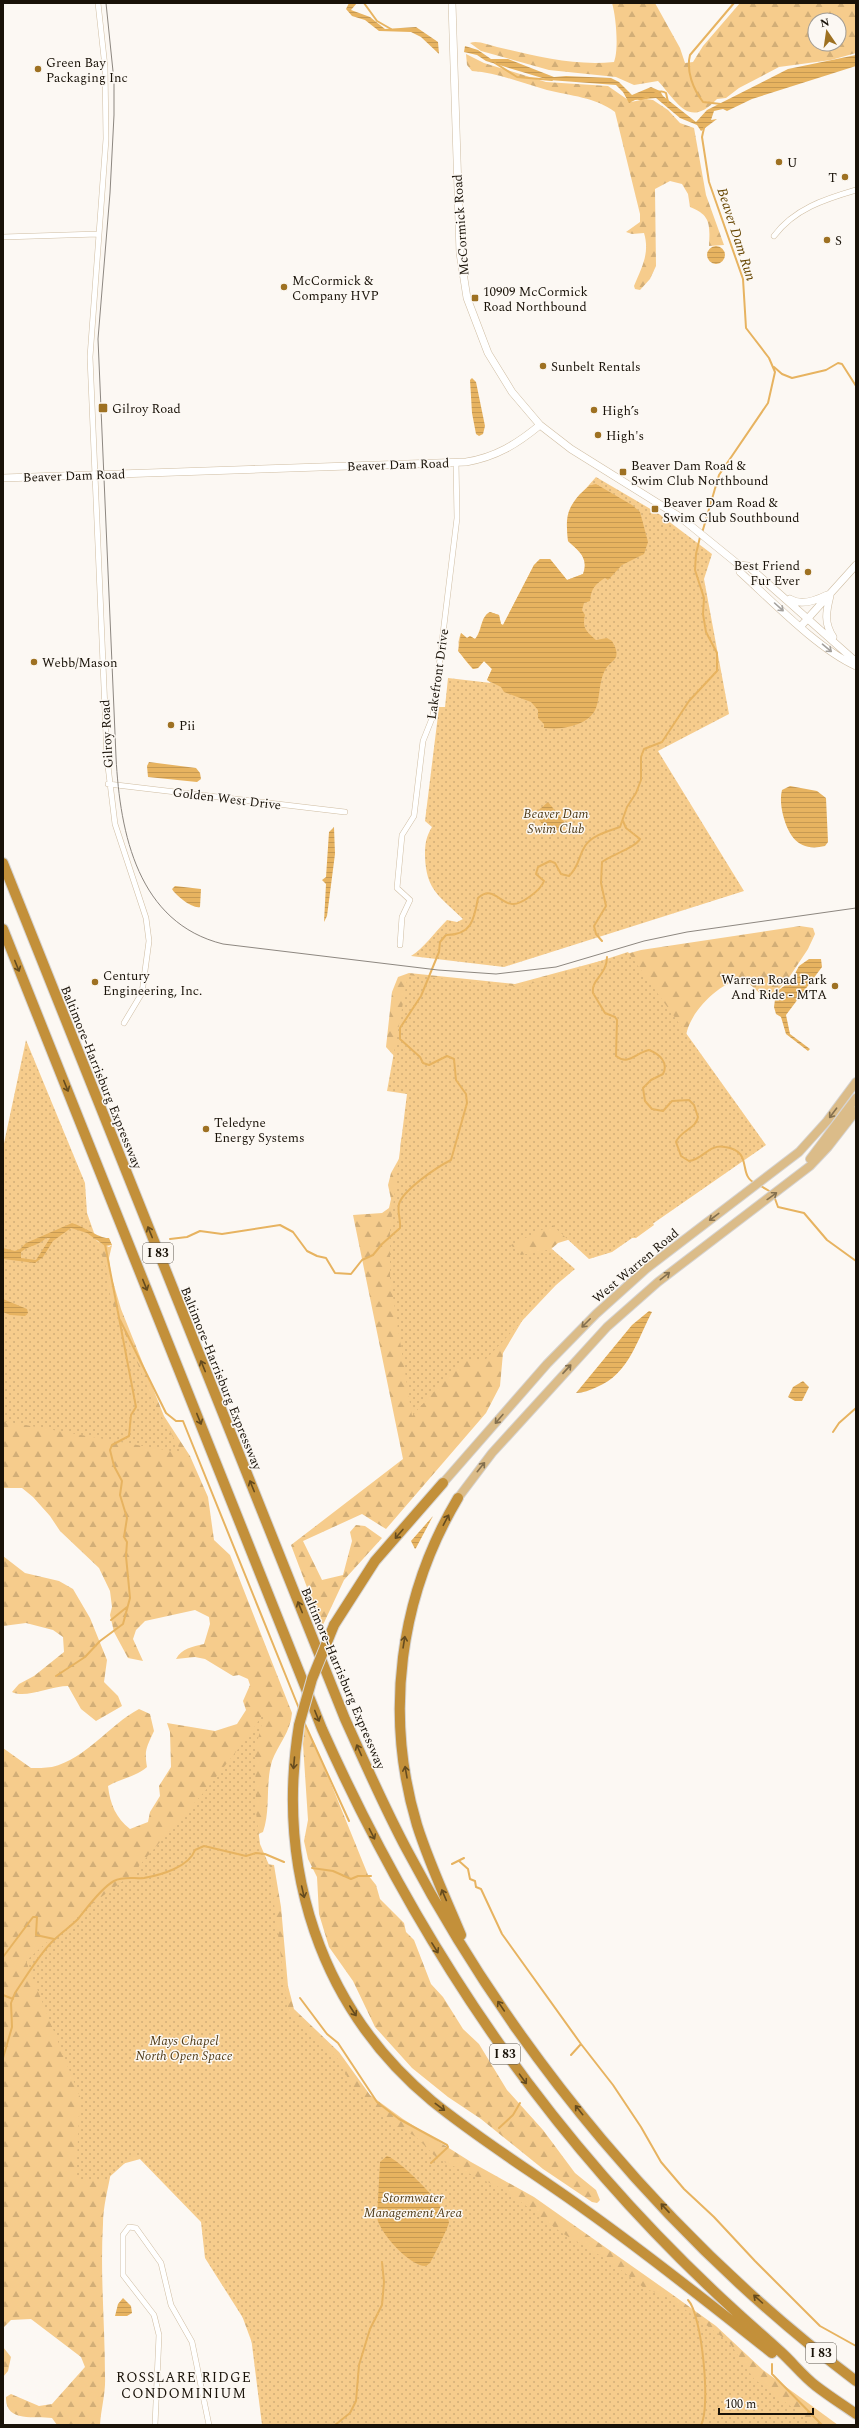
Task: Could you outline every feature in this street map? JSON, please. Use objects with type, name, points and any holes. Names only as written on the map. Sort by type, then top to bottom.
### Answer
[{"type":"highway","name":"Baltimore-Harrisburg Expressway","points":[[3,863],[345,1719],[406,1849],[477,1970],[506,2013],[560,2086],[609,2146],[660,2204],[713,2258],[749,2291],[856,2380]]},
{"type":"highway","name":"I 83","points":[[3,929],[322,1729],[363,1817],[408,1902],[486,2026],[534,2093],[579,2149],[639,2217],[695,2274],[815,2385],[856,2414]]},
{"type":"highway","points":[[443,1483],[375,1561],[334,1625],[312,1679],[299,1725],[294,1769],[292,1811],[296,1854],[302,1890],[316,1936],[331,1973],[352,2010],[379,2046],[409,2080],[433,2101],[630,2242],[815,2385]]},
{"type":"highway","points":[[458,1498],[425,1564],[410,1614],[401,1663],[400,1714],[404,1761],[417,1823],[431,1864],[477,1970]]},
{"type":"main road","name":"McCormick Road","points":[[452,3],[459,228],[464,283],[476,323],[492,360],[512,392],[540,426]]},
{"type":"main road","name":"Beaver Dam Road","points":[[3,478],[456,462],[477,460],[497,455],[515,445],[540,426]]},
{"type":"main road","points":[[540,426],[571,449],[691,525],[739,565],[748,566],[809,618],[853,659],[856,666]]},
{"type":"main road","points":[[739,565],[740,572],[801,626],[844,661],[856,666]]},
{"type":"main road","points":[[801,626],[856,565]]},
{"type":"main road","points":[[779,592],[795,602],[812,601],[831,594]]},
{"type":"main road","points":[[831,594],[826,622],[839,646]]},
{"type":"main road","name":"West Warren Road","points":[[443,1483],[542,1370],[596,1314],[646,1269],[799,1152],[815,1136],[856,1082]]},
{"type":"main road","points":[[795,1178],[856,1098]]},
{"type":"main road","points":[[458,1498],[492,1453],[607,1327],[658,1282],[795,1178],[828,1147],[856,1111]]},
{"type":"street","name":"Gilroy Road","points":[[98,3],[104,61],[106,104],[90,350],[108,784],[119,840],[142,905],[148,929],[148,954],[142,994],[124,1023]]},
{"type":"street","points":[[774,236],[788,220],[804,210],[825,199],[856,190]]},
{"type":"street","points":[[3,237],[98,234]]},
{"type":"street","name":"Lakefront Drive","points":[[400,945],[402,917],[410,900],[397,888],[402,832],[414,816],[423,741],[434,716],[457,518],[456,462]]},
{"type":"street","name":"Golden West Drive","points":[[108,784],[345,812]]},
{"type":"street","points":[[155,2425],[159,2335],[152,2311],[132,2289],[123,2275],[123,2235],[129,2227],[136,2228],[161,2263],[171,2305],[192,2342],[209,2425]]},
{"type":"green space","points":[[612,3],[655,3],[680,48],[685,63],[693,62],[703,46],[740,3],[856,3],[856,53],[831,60],[779,67],[739,88],[726,98],[717,99],[707,108],[699,112],[691,112],[684,110],[658,81],[634,85],[616,77],[549,70],[481,51],[470,43],[480,42],[540,57],[584,63],[614,62],[616,57],[617,41],[616,24]]},
{"type":"green space","points":[[466,54],[484,63],[546,82],[608,86],[631,102],[646,99],[653,100],[668,110],[680,123],[694,128],[706,195],[724,245],[709,246],[709,227],[706,217],[690,207],[688,194],[682,184],[670,181],[655,189],[656,266],[650,279],[640,290],[635,289],[634,286],[646,254],[646,240],[644,233],[632,234],[626,232],[640,222],[640,214],[615,112],[591,100],[547,90],[501,76],[472,71],[467,65]]},
{"type":"green space","name":"Beaver Dam Swim Club","points":[[596,477],[659,514],[712,554],[704,579],[729,714],[658,751],[744,891],[504,967],[411,956],[425,944],[447,920],[457,922],[463,919],[441,898],[431,885],[426,868],[425,856],[426,840],[432,827],[425,821],[439,707],[445,707],[448,678],[491,683],[487,680],[492,669],[484,661],[478,668],[473,669],[463,657],[459,649],[459,639],[461,633],[467,638],[470,636],[475,639],[484,617],[490,612],[499,615],[501,624],[503,625],[534,565],[540,559],[550,559],[567,580],[583,574],[585,568],[584,559],[568,541],[568,519],[569,512],[576,499]]},
{"type":"green space","points":[[800,926],[813,928],[815,934],[808,949],[788,979],[771,998],[764,997],[744,979],[735,981],[725,986],[705,1001],[691,1021],[687,1031],[648,1214],[654,1225],[636,1238],[584,1235],[558,1243],[538,1261],[525,1316],[503,1353],[500,1386],[486,1413],[386,1529],[362,1514],[303,1541],[322,1580],[343,1575],[352,1541],[350,1532],[356,1525],[365,1526],[382,1538],[344,1580],[322,1627],[291,1545],[403,1459],[353,1215],[382,1213],[389,1208],[391,1199],[388,1185],[391,1173],[400,1157],[401,1139],[410,1129],[417,1111],[395,1057],[386,1047],[392,992],[398,977],[409,973],[515,984],[641,950]]},
{"type":"green space","points":[[628,952],[766,1145],[612,1252],[589,1259],[552,1225],[511,1245],[521,1255],[552,1249],[575,1269],[556,1285],[486,1359],[463,1359],[412,1416],[390,1278],[390,1230],[407,1094],[387,1091],[408,975],[521,987]]},
{"type":"green space","points":[[26,1040],[85,1183],[87,1213],[106,1267],[111,1300],[155,1405],[182,1453],[3,1421],[3,1148]]},
{"type":"green space","name":"Stormwater Management Area","points":[[71,1228],[109,1247],[112,1245],[109,1258],[111,1275],[121,1309],[164,1416],[190,1456],[208,1497],[214,1540],[230,1555],[292,1713],[287,1732],[272,1761],[269,1779],[267,1815],[263,1832],[243,1841],[250,1862],[274,1865],[281,1907],[288,1986],[294,2009],[339,2052],[370,2095],[403,2119],[471,2162],[534,2197],[673,2295],[716,2326],[763,2370],[838,2425],[612,2425],[252,2343],[237,2302],[199,2213],[144,2158],[122,2164],[111,2172],[105,2205],[103,2218],[102,2262],[105,2382],[100,2425],[57,2425],[52,2418],[16,2415],[10,2411],[7,2405],[6,2397],[11,2394],[39,2406],[52,2404],[85,2367],[81,2357],[31,2319],[11,2320],[3,2328],[3,1748],[31,1768],[52,1767],[76,1757],[139,1709],[150,1714],[154,1731],[147,1748],[147,1767],[138,1773],[108,1786],[110,1799],[114,1810],[125,1825],[130,1829],[148,1822],[150,1812],[160,1796],[159,1786],[171,1767],[170,1732],[167,1723],[215,1731],[237,1724],[246,1710],[243,1701],[250,1685],[248,1679],[239,1675],[233,1676],[205,1659],[195,1657],[176,1659],[184,1650],[204,1644],[210,1624],[209,1617],[195,1610],[145,1621],[136,1630],[133,1639],[143,1661],[128,1658],[114,1632],[110,1615],[112,1607],[110,1591],[99,1568],[60,1531],[50,1516],[33,1497],[22,1488],[3,1488],[3,1259]]},
{"type":"green space","points":[[3,1556],[25,1573],[59,1581],[73,1589],[90,1618],[107,1660],[104,1682],[118,1696],[122,1706],[96,1721],[81,1709],[68,1686],[24,1694],[12,1692],[19,1684],[34,1676],[64,1652],[63,1637],[53,1630],[26,1623],[3,1626]]},
{"type":"green space","name":"Mays Chapel North Open Space","points":[[265,1711],[255,1751],[256,1812],[260,1844],[272,1872],[272,1888],[289,2013],[338,2059],[353,2088],[388,2121],[416,2137],[438,2159],[505,2190],[562,2233],[611,2262],[644,2288],[671,2299],[729,2342],[754,2379],[816,2425],[262,2425],[250,2329],[205,2258],[201,2222],[135,2154],[105,2181],[76,2180],[80,2097],[26,1961],[77,1915],[131,1875],[205,1791],[250,1734]]},
{"type":"green space","points":[[305,1724],[319,1754],[368,1875],[376,1885],[380,1899],[404,1923],[406,1932],[414,1940],[431,1984],[443,1997],[463,2029],[479,2044],[507,2090],[543,2130],[575,2173],[596,2190],[600,2200],[597,2203],[592,2202],[543,2169],[481,2119],[448,2097],[412,2068],[375,2027],[353,1981],[329,1947],[319,1914],[317,1877],[308,1859],[304,1841],[308,1820],[303,1744]]},
{"type":"green space","points":[[3,2347],[11,2357],[8,2371],[3,2377]]},
{"type":"shaded area","points":[[349,3],[357,3],[351,10],[370,17],[385,29],[416,27],[438,42],[439,54],[421,37],[411,32],[379,31],[365,20],[352,16],[346,9]]},
{"type":"shaded area","points":[[465,46],[478,50],[491,59],[508,59],[554,77],[566,76],[611,78],[619,82],[632,95],[651,87],[660,91],[663,96],[696,122],[707,110],[788,69],[856,55],[856,66],[752,99],[727,111],[723,109],[714,111],[711,120],[717,119],[701,131],[697,125],[680,118],[656,98],[635,100],[629,103],[623,92],[616,85],[549,80],[486,61],[477,55],[464,52]]},
{"type":"shaded area","points":[[716,246],[722,249],[725,255],[722,261],[716,264],[710,261],[707,255],[710,249]]},
{"type":"shaded area","points":[[472,378],[476,382],[485,426],[483,434],[479,436],[476,434],[472,413],[470,380]]},
{"type":"shaded area","points":[[596,484],[632,505],[640,512],[648,542],[644,554],[622,565],[608,580],[605,578],[599,582],[591,593],[590,601],[584,603],[582,610],[585,615],[584,623],[586,629],[596,640],[607,638],[612,641],[617,653],[616,657],[606,668],[602,676],[596,708],[587,719],[574,726],[544,728],[544,724],[538,718],[538,710],[531,702],[504,692],[501,687],[487,680],[492,669],[484,661],[478,668],[473,669],[458,651],[461,633],[467,638],[470,636],[475,639],[478,636],[485,617],[490,612],[499,615],[501,624],[503,625],[534,565],[540,559],[550,559],[567,580],[583,574],[585,568],[584,559],[568,541],[567,521],[569,511],[575,500],[589,486]]},
{"type":"shaded area","points":[[149,762],[196,768],[200,773],[201,779],[197,782],[148,777],[147,766]]},
{"type":"shaded area","points":[[790,786],[817,791],[826,798],[828,842],[825,846],[809,847],[802,845],[792,836],[783,815],[781,805],[782,790]]},
{"type":"shaded area","points":[[548,802],[566,824],[552,836],[534,814]]},
{"type":"shaded area","points":[[334,827],[335,854],[327,916],[324,922],[326,884],[322,880],[326,877],[329,832]]},
{"type":"shaded area","points":[[175,886],[201,889],[200,907],[193,906],[181,898],[172,889]]},
{"type":"shaded area","points":[[809,959],[821,959],[822,967],[786,1015],[790,1034],[810,1049],[808,1051],[786,1034],[781,1017],[776,1014],[774,1007],[776,992],[791,981],[799,966]]},
{"type":"shaded area","points":[[72,1223],[105,1238],[109,1238],[112,1245],[105,1246],[87,1233],[71,1228],[53,1241],[43,1257],[35,1263],[3,1259],[3,1248],[15,1251],[20,1249],[26,1243]],"holes":[[[46,1238],[50,1238],[36,1260],[21,1258],[21,1252],[40,1243]]]},
{"type":"shaded area","points":[[3,1299],[27,1309],[28,1313],[25,1316],[10,1315],[3,1312]]},
{"type":"shaded area","points":[[649,1311],[652,1312],[631,1355],[617,1374],[597,1387],[584,1392],[576,1393],[632,1325]]},
{"type":"shaded area","points":[[803,1381],[809,1387],[802,1401],[795,1401],[788,1397],[793,1387]]},
{"type":"shaded area","points":[[433,1516],[416,1548],[415,1549],[411,1541]]},
{"type":"shaded area","points":[[387,2156],[402,2166],[433,2196],[447,2216],[449,2222],[430,2263],[426,2266],[419,2265],[404,2255],[390,2240],[379,2224],[377,2218],[380,2162]]},
{"type":"shaded area","points":[[123,2298],[131,2306],[132,2313],[127,2316],[115,2316],[118,2304]]},
{"type":"waterway","points":[[364,3],[377,21],[391,29]]},
{"type":"waterway","points":[[721,104],[703,102],[693,86],[689,61],[690,55],[734,3]]},
{"type":"waterway","points":[[495,63],[517,77],[552,80]]},
{"type":"waterway","points":[[639,99],[663,92],[666,93],[668,102]]},
{"type":"waterway","name":"Beaver Dam Run","points":[[702,533],[719,475],[768,403],[775,372],[769,358],[746,328],[743,279],[709,182],[702,137],[704,128]]},
{"type":"waterway","points":[[774,367],[782,374],[792,378],[826,370],[838,363],[842,364],[856,386]]},
{"type":"waterway","name":"Beaver Dam Run","points":[[170,1239],[187,1237],[200,1231],[222,1234],[280,1225],[293,1232],[307,1251],[317,1256],[326,1258],[335,1273],[351,1274],[362,1260],[373,1255],[382,1244],[400,1228],[399,1204],[402,1198],[421,1179],[451,1160],[467,1103],[466,1094],[456,1080],[454,1059],[447,1056],[429,1065],[423,1063],[420,1057],[400,1039],[400,1028],[421,996],[439,952],[440,942],[446,935],[461,932],[470,925],[473,920],[478,898],[483,894],[488,893],[512,904],[525,900],[539,889],[544,881],[536,874],[538,867],[550,861],[555,863],[561,874],[569,876],[577,865],[588,842],[601,834],[620,827],[627,807],[636,793],[641,780],[641,757],[644,749],[662,742],[689,701],[717,671],[717,653],[706,632],[703,614],[704,598],[695,570],[696,554],[700,537]]},
{"type":"waterway","points":[[602,941],[596,934],[594,926],[606,906],[601,883],[602,862],[633,845],[640,839],[626,828],[623,821]]},
{"type":"waterway","points":[[607,957],[605,968],[594,984],[593,993],[605,1013],[615,1017],[617,1020],[616,1056],[625,1060],[649,1050],[662,1059],[665,1066],[663,1074],[651,1080],[643,1088],[645,1101],[652,1109],[663,1111],[672,1101],[689,1100],[694,1105],[698,1117],[697,1121],[681,1135],[676,1142],[681,1156],[689,1161],[699,1158],[714,1148],[725,1147],[734,1149],[742,1158],[747,1175],[755,1183]]},
{"type":"waterway","points":[[759,1185],[771,1192]]},
{"type":"waterway","points":[[774,1196],[778,1207],[804,1213],[827,1240],[856,1261]]},
{"type":"waterway","points":[[56,1676],[85,1657],[100,1641],[123,1624],[130,1598],[126,1556],[127,1542],[124,1537],[127,1518],[120,1495],[122,1481],[114,1466],[110,1450],[112,1445],[129,1436],[131,1415],[136,1407],[105,1244]]},
{"type":"waterway","points":[[120,1320],[166,1413],[176,1421],[183,1421],[300,1711]]},
{"type":"waterway","points":[[833,1432],[839,1423],[856,1408]]},
{"type":"waterway","points":[[111,1620],[127,1607]]},
{"type":"waterway","points":[[304,1722],[349,1821]]},
{"type":"waterway","points":[[3,2058],[12,2027],[11,2003],[15,1993],[44,1950],[78,1919],[94,1898],[109,1884],[118,1879],[144,1878],[174,1869],[187,1861],[195,1850],[204,1846],[246,1856],[256,1853],[265,1854],[284,1862]]},
{"type":"waterway","points":[[452,1864],[464,1858]]},
{"type":"waterway","points":[[459,1861],[468,1869],[470,1879],[475,1881],[476,1887],[481,1889],[502,1934],[581,2044],[571,2055]]},
{"type":"waterway","points":[[312,1868],[333,1871],[351,1879],[358,1876],[371,1876]]},
{"type":"waterway","points":[[3,1957],[33,1917],[37,1917],[36,1935],[54,1939]]},
{"type":"waterway","points":[[3,1995],[13,1999]]},
{"type":"waterway","points":[[300,1998],[327,2034],[338,2043],[377,2102],[399,2119],[447,2145],[448,2147],[431,2163]]},
{"type":"waterway","points":[[581,2044],[613,2085],[641,2127],[661,2162],[684,2189],[714,2217],[755,2261],[820,2326],[856,2346]]},
{"type":"waterway","points":[[499,2128],[513,2115],[520,2103]]},
{"type":"waterway","points":[[335,2425],[350,2413],[356,2401],[359,2365],[370,2329],[382,2305],[384,2282],[382,2262]]},
{"type":"waterway","points":[[688,2300],[693,2309],[697,2323],[704,2361],[705,2400],[704,2415],[701,2425]]},
{"type":"waterway","points":[[772,2364],[772,2374],[822,2425]]},
{"type":"tram line","points":[[106,3],[114,81],[114,115],[110,193],[98,339],[116,757],[122,816],[129,844],[139,872],[153,896],[171,917],[194,933],[223,944],[438,970],[496,974],[556,967],[644,941],[687,932],[856,908]]},
{"type":"place","name":"Green Bay Packaging Inc","points":[[38,69]]},
{"type":"place","name":"U","points":[[779,162]]},
{"type":"place","name":"T","points":[[845,177]]},
{"type":"place","name":"S","points":[[827,240]]},
{"type":"place","name":"McCormick & Company HVP","points":[[284,287]]},
{"type":"place","name":"10909 McCormick Road Northbound","points":[[475,298]]},
{"type":"place","name":"Sunbelt Rentals","points":[[543,366]]},
{"type":"place","name":"Gilroy Road","points":[[103,408]]},
{"type":"place","name":"High’s","points":[[594,410]]},
{"type":"place","name":"High's","points":[[598,435]]},
{"type":"place","name":"Beaver Dam Road & Swim Club Northbound","points":[[623,472]]},
{"type":"place","name":"Beaver Dam Road & Swim Club Southbound","points":[[655,509]]},
{"type":"place","name":"Best Friend Fur Ever","points":[[808,572]]},
{"type":"place","name":"Webb/Mason","points":[[34,662]]},
{"type":"place","name":"Pii","points":[[171,725]]},
{"type":"place","name":"Century Engineering, Inc.","points":[[95,982]]},
{"type":"place","name":"Warren Road Park And Ride - MTA","points":[[835,986]]},
{"type":"place","name":"Teledyne Energy Systems","points":[[206,1129]]},
{"type":"district","name":"ROSSLARE RIDGE CONDOMINIUM","points":[[184,2386]]}]
